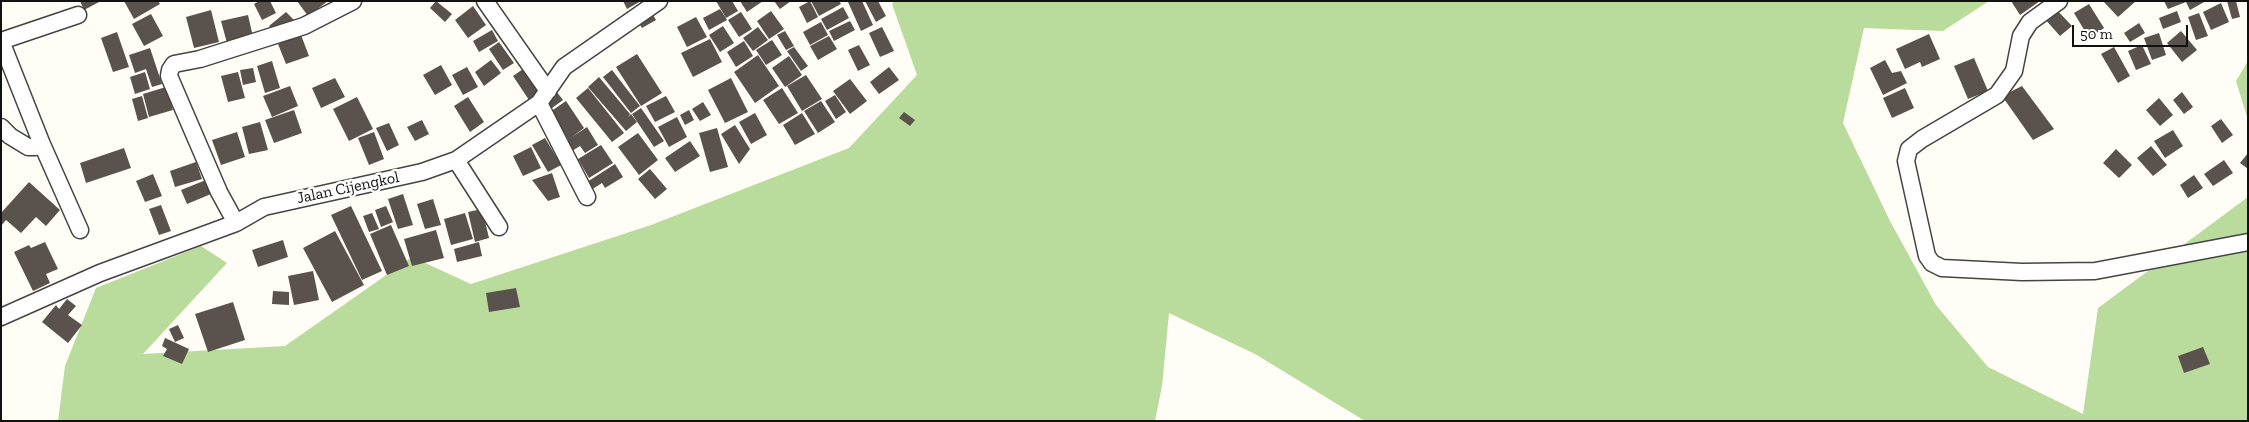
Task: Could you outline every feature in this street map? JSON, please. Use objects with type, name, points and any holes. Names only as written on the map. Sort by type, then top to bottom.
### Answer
[{"type":"street","points":[[236,223],[211,174],[169,76],[170,70],[174,64],[200,59],[304,26],[353,1]]},
{"type":"street","points":[[485,1],[544,97],[587,198]]},
{"type":"street","name":"Jalan Cijengkol","points":[[1,317],[100,273],[236,223],[264,207],[422,172],[456,160],[544,97],[564,67],[659,1]]},
{"type":"street","points":[[2060,1],[2030,22],[2021,36],[2014,71],[1997,95],[1922,139],[1909,149],[1906,161],[1928,256],[1932,263],[1942,268],[2022,272],[2095,271],[2248,242]]},
{"type":"street","points":[[78,15],[1,41],[41,142],[80,230]]},
{"type":"street","points":[[1,127],[10,136],[28,147],[35,147],[41,142]]},
{"type":"street","points":[[456,160],[499,227]]},
{"type":"green space","points":[[894,1],[1989,1],[1943,31],[1864,28],[1843,123],[1890,221],[1936,305],[1988,367],[2083,414],[2098,308],[2248,197],[2248,421],[1365,421],[1255,354],[1169,313],[1162,386],[1155,421],[58,421],[65,366],[96,288],[201,246],[227,263],[143,354],[285,346],[412,257],[471,284],[651,225],[849,148],[917,75],[892,4]]},
{"type":"green space","points":[[2248,61],[2248,120],[2236,81]]},
{"type":"building","points":[[80,1],[101,1],[84,10]]},
{"type":"building","points":[[124,1],[158,1],[160,4],[134,19]]},
{"type":"building","points":[[259,1],[270,1],[276,13],[262,20],[254,4]]},
{"type":"building","points":[[297,1],[328,1],[308,16]]},
{"type":"building","points":[[436,1],[452,14],[445,22],[430,8]]},
{"type":"building","points":[[623,1],[641,1],[627,9]]},
{"type":"building","points":[[716,1],[732,1],[738,11],[726,18]]},
{"type":"building","points":[[740,1],[763,1],[747,12]]},
{"type":"building","points":[[774,1],[791,1],[780,9]]},
{"type":"building","points":[[810,1],[818,17],[807,23],[799,7]]},
{"type":"building","points":[[811,1],[839,1],[841,4],[819,16]]},
{"type":"building","points":[[862,1],[873,25],[861,31],[848,2]]},
{"type":"building","points":[[865,1],[878,1],[886,16],[876,22]]},
{"type":"building","points":[[2011,1],[2040,1],[2020,15]]},
{"type":"building","points":[[2103,1],[2136,1],[2118,17]]},
{"type":"building","points":[[2164,1],[2206,1],[2190,10],[2186,2],[2168,9]]},
{"type":"building","points":[[2227,1],[2236,1],[2240,17],[2232,19]]},
{"type":"building","points":[[2221,3],[2229,22],[2211,30],[2203,12]]},
{"type":"building","points":[[2089,4],[2104,28],[2089,38],[2074,13]]},
{"type":"building","points":[[473,6],[486,25],[468,38],[455,20]]},
{"type":"building","points":[[843,7],[849,18],[827,30],[821,19]]},
{"type":"building","points":[[2055,8],[2072,26],[2060,36],[2044,18]]},
{"type":"building","points":[[720,9],[727,20],[709,30],[703,18]]},
{"type":"building","points":[[211,10],[219,42],[194,48],[186,17]]},
{"type":"building","points":[[650,10],[656,20],[642,28],[636,18]]},
{"type":"building","points":[[771,11],[784,29],[769,39],[757,21]]},
{"type":"building","points":[[2177,11],[2181,22],[2163,29],[2159,18]]},
{"type":"building","points":[[286,12],[294,20],[277,34],[269,26]]},
{"type":"building","points":[[741,12],[752,29],[739,37],[728,20]]},
{"type":"building","points":[[2199,13],[2208,36],[2196,40],[2188,17]]},
{"type":"building","points":[[151,14],[163,36],[144,46],[132,24]]},
{"type":"building","points":[[248,15],[253,37],[227,43],[221,21]]},
{"type":"building","points":[[696,17],[707,37],[687,47],[677,27]]},
{"type":"building","points":[[850,21],[855,30],[834,41],[829,31]]},
{"type":"building","points":[[821,22],[828,35],[810,45],[803,32]]},
{"type":"building","points":[[2139,23],[2145,33],[2130,42],[2124,33]]},
{"type":"building","points":[[723,26],[734,43],[720,52],[709,35]]},
{"type":"building","points":[[758,27],[768,40],[753,51],[743,38]]},
{"type":"building","points":[[882,27],[894,51],[880,57],[869,33]]},
{"type":"building","points":[[492,30],[498,41],[479,52],[473,41]]},
{"type":"building","points":[[785,31],[794,46],[786,50],[777,35]]},
{"type":"building","points":[[2181,31],[2197,50],[2182,62],[2167,43]]},
{"type":"building","points":[[117,32],[129,67],[113,72],[101,38]]},
{"type":"building","points":[[2159,33],[2166,55],[2152,60],[2144,38]]},
{"type":"building","points":[[1929,34],[1940,59],[1922,67],[1920,62],[1905,69],[1896,49]]},
{"type":"building","points":[[301,35],[309,56],[286,64],[278,44]]},
{"type":"building","points":[[829,36],[837,49],[818,60],[810,46]]},
{"type":"building","points":[[710,39],[722,62],[693,77],[681,53]]},
{"type":"building","points":[[772,40],[782,55],[766,65],[756,50]]},
{"type":"building","points":[[744,41],[753,56],[736,67],[727,52]]},
{"type":"building","points":[[499,42],[514,63],[503,70],[489,49]]},
{"type":"building","points":[[859,45],[870,65],[858,71],[848,50]]},
{"type":"building","points":[[2142,45],[2151,64],[2136,70],[2128,51]]},
{"type":"building","points":[[794,47],[808,66],[801,71],[787,51]]},
{"type":"building","points":[[2114,47],[2130,76],[2118,83],[2101,54]]},
{"type":"building","points":[[150,48],[162,84],[152,87],[146,69],[135,73],[129,55]]},
{"type":"building","points":[[637,54],[662,93],[641,106],[616,67]]},
{"type":"building","points":[[758,55],[779,86],[755,103],[734,72]]},
{"type":"building","points":[[789,56],[802,75],[785,87],[772,68]]},
{"type":"building","points":[[1974,58],[1988,91],[1968,99],[1954,66]]},
{"type":"building","points":[[491,60],[501,73],[484,86],[475,72]]},
{"type":"building","points":[[1885,60],[1892,73],[1901,71],[1907,83],[1883,95],[1870,68]]},
{"type":"building","points":[[272,61],[280,88],[265,93],[257,66]]},
{"type":"building","points":[[441,65],[452,85],[435,95],[423,75]]},
{"type":"building","points":[[467,67],[478,87],[463,95],[452,75]]},
{"type":"building","points":[[526,67],[542,91],[529,100],[513,76]]},
{"type":"building","points":[[889,67],[899,80],[879,94],[870,82]]},
{"type":"building","points":[[253,68],[256,82],[243,85],[240,70]]},
{"type":"building","points":[[612,70],[640,106],[631,113],[603,77]]},
{"type":"building","points":[[145,72],[150,89],[135,94],[130,77]]},
{"type":"building","points":[[238,72],[245,98],[228,102],[221,76]]},
{"type":"building","points":[[806,75],[822,99],[802,111],[787,86]]},
{"type":"building","points":[[599,77],[630,114],[628,117],[631,114],[637,122],[626,131],[588,87]]},
{"type":"building","points":[[335,78],[345,97],[321,108],[312,88]]},
{"type":"building","points":[[731,78],[748,112],[725,123],[708,90]]},
{"type":"building","points":[[850,79],[867,101],[850,114],[833,91]]},
{"type":"building","points":[[290,86],[298,106],[272,117],[263,96]]},
{"type":"building","points":[[2022,86],[2054,129],[2033,140],[2002,96]]},
{"type":"building","points":[[166,87],[173,110],[149,117],[143,94]]},
{"type":"building","points":[[588,88],[624,133],[612,142],[576,98]]},
{"type":"building","points":[[782,88],[798,113],[779,124],[763,100]]},
{"type":"building","points":[[1905,88],[1914,108],[1892,118],[1883,98]]},
{"type":"building","points":[[556,91],[563,100],[548,111],[546,109]]},
{"type":"building","points":[[2182,92],[2193,107],[2184,114],[2173,100]]},
{"type":"building","points":[[835,95],[846,112],[836,119],[825,101]]},
{"type":"building","points":[[142,96],[148,118],[138,121],[132,99]]},
{"type":"building","points":[[666,96],[675,112],[655,122],[646,106]]},
{"type":"building","points":[[357,97],[373,129],[349,141],[333,109]]},
{"type":"building","points":[[468,97],[484,122],[470,132],[454,106]]},
{"type":"building","points":[[2159,98],[2173,115],[2160,126],[2146,110]]},
{"type":"building","points":[[566,101],[584,128],[572,137],[587,127],[598,145],[585,153],[580,146],[572,151],[566,140],[568,139],[550,112]]},
{"type":"building","points":[[821,101],[835,122],[818,133],[804,111]]},
{"type":"building","points":[[703,102],[711,115],[700,121],[692,109]]},
{"type":"building","points":[[641,108],[664,141],[654,147],[632,114]]},
{"type":"building","points":[[294,110],[302,133],[274,143],[265,120]]},
{"type":"building","points":[[689,110],[694,120],[685,125],[680,115]]},
{"type":"building","points":[[904,112],[915,120],[910,126],[899,118]]},
{"type":"building","points":[[755,113],[767,135],[751,144],[739,122]]},
{"type":"building","points":[[802,113],[815,134],[795,145],[783,125]]},
{"type":"building","points":[[677,117],[687,137],[669,147],[658,127]]},
{"type":"building","points":[[2221,119],[2233,135],[2222,143],[2211,126]]},
{"type":"building","points":[[422,120],[429,134],[415,141],[407,127]]},
{"type":"building","points":[[260,122],[268,150],[249,154],[242,127]]},
{"type":"building","points":[[389,123],[399,145],[387,151],[376,128]]},
{"type":"building","points":[[735,125],[750,149],[739,164],[721,134]]},
{"type":"building","points":[[717,128],[728,167],[710,172],[699,133]]},
{"type":"building","points":[[2173,130],[2183,146],[2165,158],[2154,141]]},
{"type":"building","points":[[237,132],[245,157],[221,165],[212,140]]},
{"type":"building","points":[[374,132],[384,159],[369,165],[358,138]]},
{"type":"building","points":[[638,133],[658,160],[639,175],[618,147]]},
{"type":"building","points":[[545,138],[561,165],[548,172],[532,145]]},
{"type":"building","points":[[690,141],[700,156],[675,172],[665,158]]},
{"type":"building","points":[[601,145],[613,163],[589,178],[578,159]]},
{"type":"building","points":[[2151,146],[2167,165],[2153,176],[2137,158]]},
{"type":"building","points":[[531,147],[541,168],[523,176],[513,156]]},
{"type":"building","points":[[124,148],[131,168],[86,183],[80,163]]},
{"type":"building","points":[[2116,149],[2132,165],[2119,178],[2103,163]]},
{"type":"building","points":[[2248,153],[2248,169],[2240,163]]},
{"type":"building","points":[[2224,160],[2233,173],[2213,186],[2204,174]]},
{"type":"building","points":[[196,162],[202,179],[175,187],[170,171]]},
{"type":"building","points":[[615,164],[623,177],[605,188],[602,183],[591,190],[587,182]]},
{"type":"building","points":[[650,169],[667,189],[655,199],[638,179]]},
{"type":"building","points":[[552,173],[560,197],[548,201],[532,180]]},
{"type":"building","points":[[153,174],[162,196],[145,202],[136,181]]},
{"type":"building","points":[[2194,175],[2203,188],[2188,198],[2180,185]]},
{"type":"building","points":[[206,180],[211,194],[187,204],[181,190]]},
{"type":"building","points":[[29,182],[60,210],[46,226],[36,217],[21,233],[6,220],[1,226],[1,213]]},
{"type":"building","points":[[403,194],[413,225],[398,229],[388,199]]},
{"type":"building","points":[[433,199],[441,225],[425,229],[417,204]]},
{"type":"building","points":[[161,205],[171,231],[159,235],[149,209]]},
{"type":"building","points":[[351,206],[382,271],[362,280],[331,215]]},
{"type":"building","points":[[386,206],[393,222],[381,227],[375,210]]},
{"type":"building","points":[[482,209],[489,238],[475,242],[468,212]]},
{"type":"building","points":[[372,213],[379,229],[369,232],[363,216]]},
{"type":"building","points":[[465,213],[473,239],[451,245],[444,219]]},
{"type":"building","points":[[391,225],[409,266],[387,275],[370,234]]},
{"type":"building","points":[[436,230],[444,258],[412,266],[404,239]]},
{"type":"building","points":[[335,231],[364,285],[332,302],[303,248]]},
{"type":"building","points":[[283,240],[288,257],[258,267],[252,250]]},
{"type":"building","points":[[45,242],[58,269],[46,274],[50,283],[33,291],[14,252],[29,245],[31,248]]},
{"type":"building","points":[[479,242],[482,256],[457,262],[454,249]]},
{"type":"building","points":[[313,271],[319,300],[294,305],[288,276]]},
{"type":"building","points":[[516,288],[520,307],[489,312],[486,293]]},
{"type":"building","points":[[273,291],[289,292],[289,305],[272,304]]},
{"type":"building","points":[[67,299],[76,306],[68,315],[82,325],[68,343],[42,322],[56,305],[59,309]]},
{"type":"building","points":[[233,302],[245,340],[208,352],[195,314]]},
{"type":"building","points":[[178,325],[184,338],[175,342],[169,329]]},
{"type":"building","points":[[165,338],[189,349],[182,364],[163,356],[167,349],[162,346]]},
{"type":"building","points":[[2203,347],[2210,364],[2184,373],[2178,356]]}]
